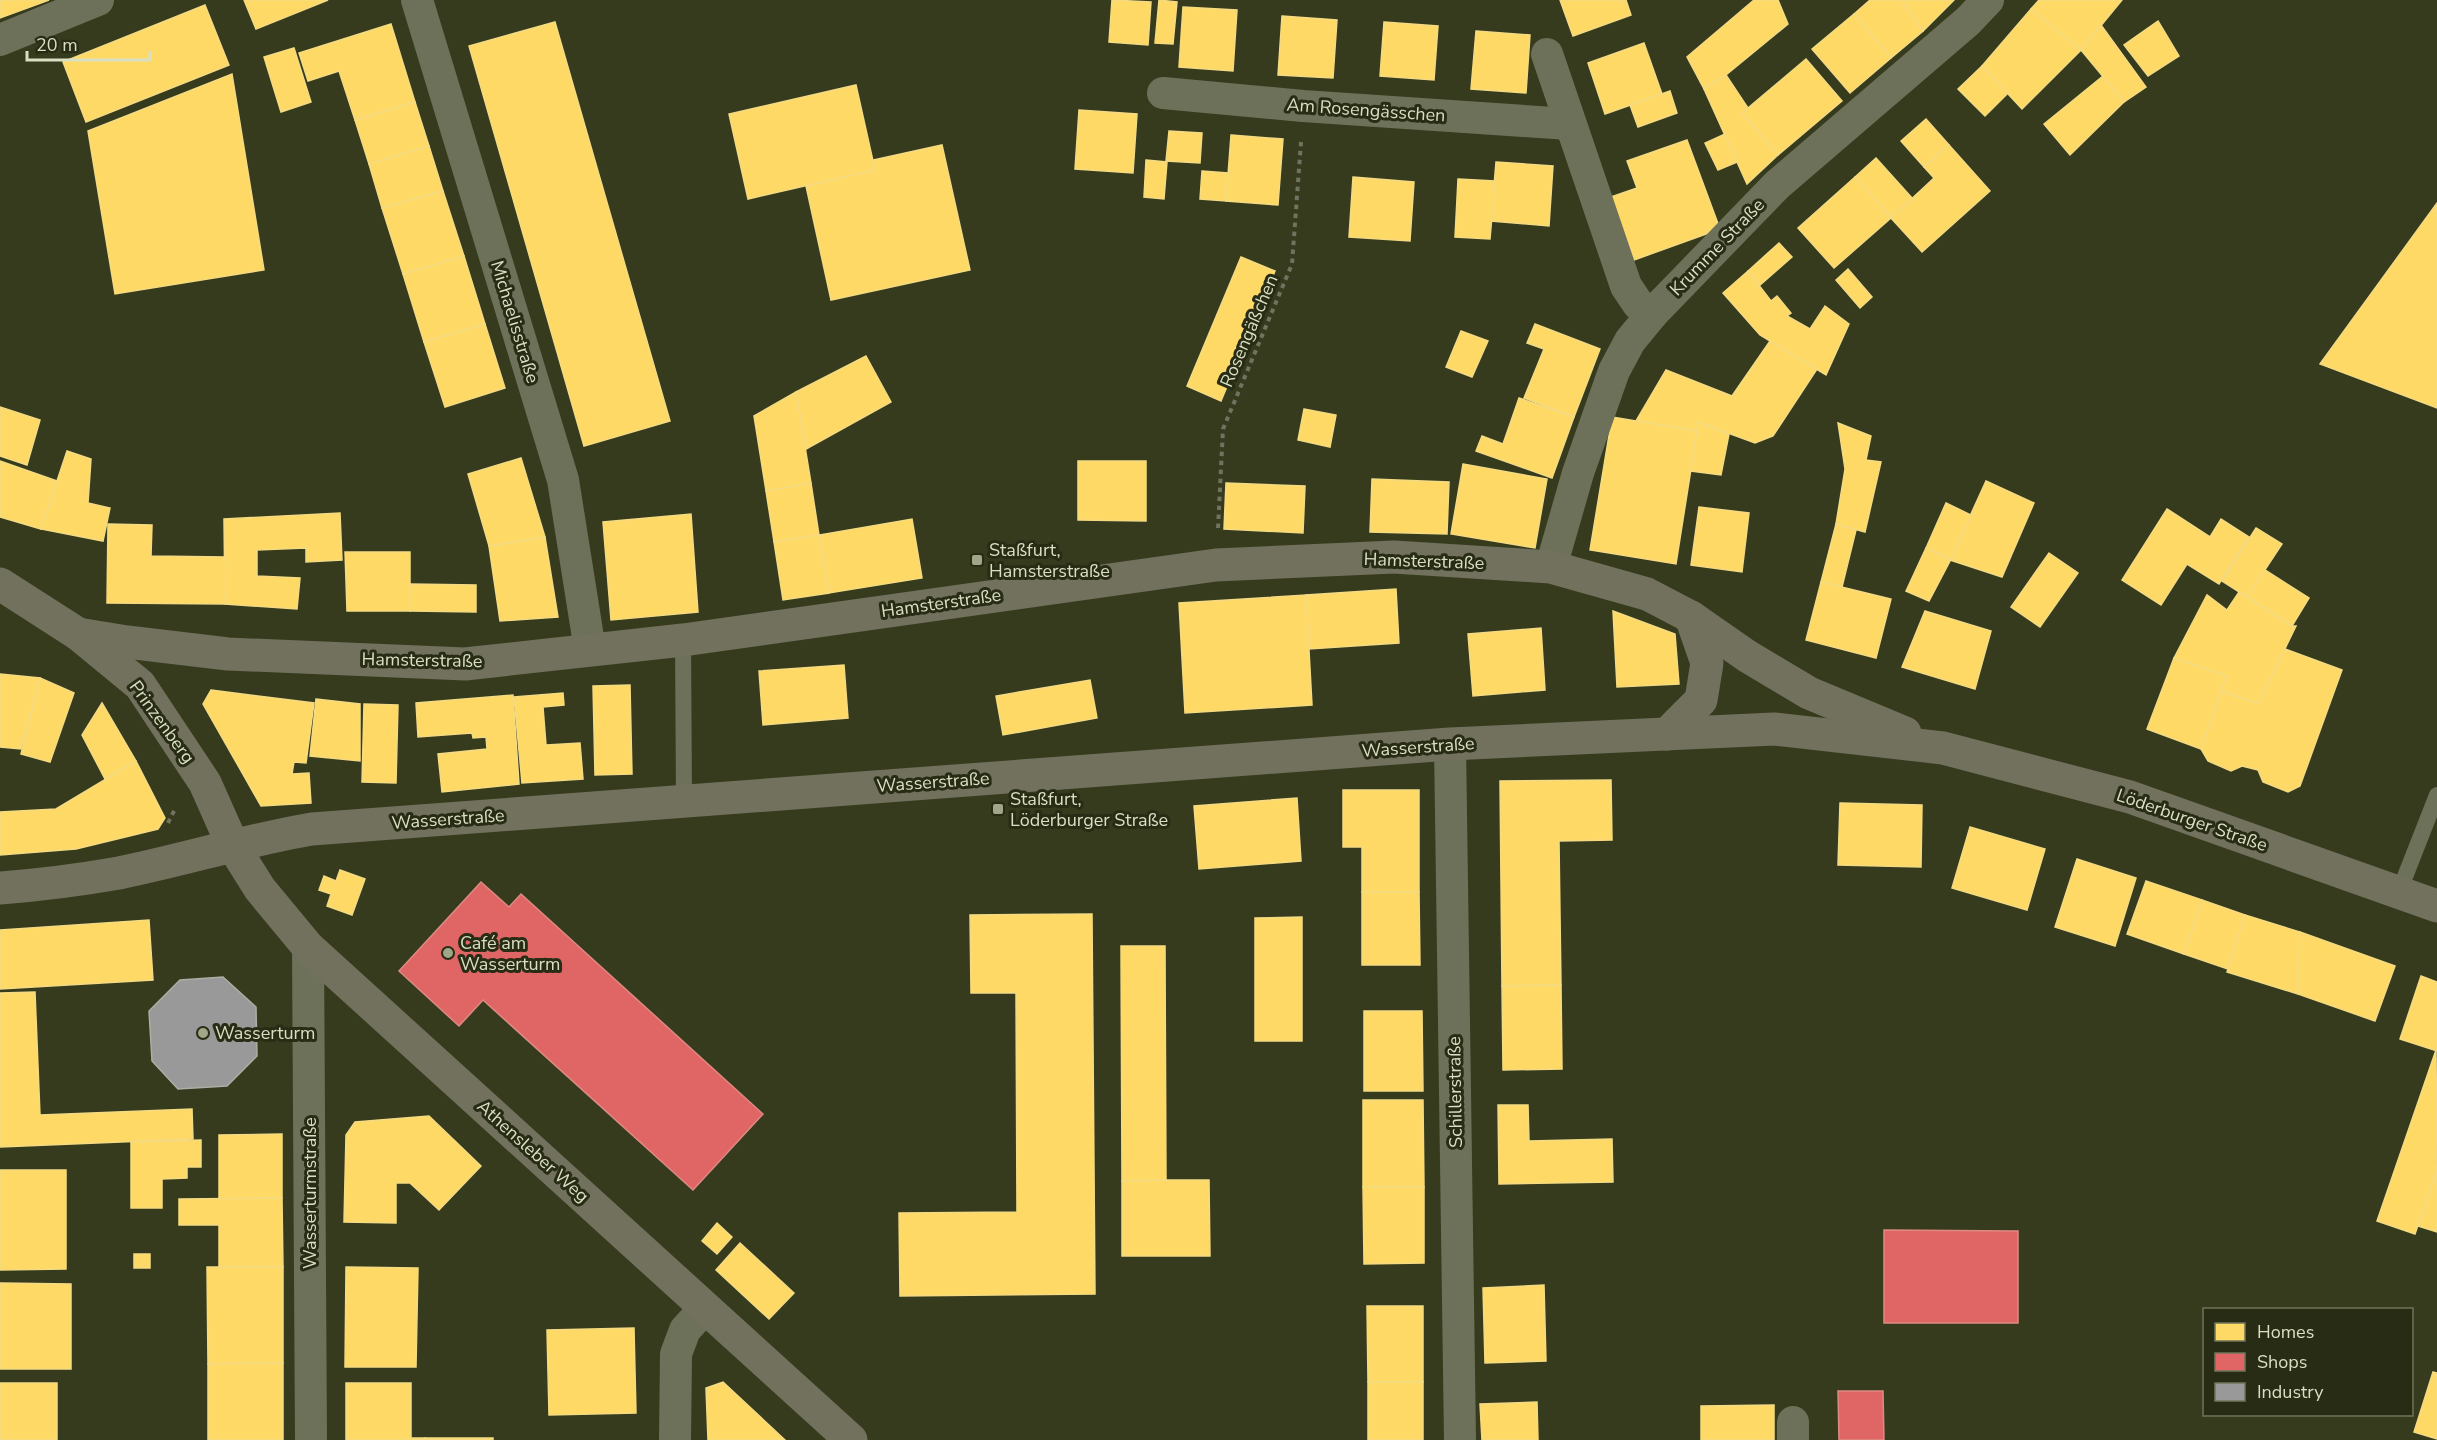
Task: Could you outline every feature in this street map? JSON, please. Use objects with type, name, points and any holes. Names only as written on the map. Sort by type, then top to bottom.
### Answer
[{"type":"street","points":[[0,40],[98,0]]},
{"type":"street","name":"Michaelisstraße","points":[[417,0],[563,480],[590,650]]},
{"type":"street","name":"Krumme Straße","points":[[1551,567],[1578,472],[1614,371],[1630,341],[1653,313],[1777,185],[1968,21],[1988,0]]},
{"type":"street","points":[[1547,54],[1626,286],[1638,304],[1653,313]]},
{"type":"street","name":"Am Rosengässchen","points":[[1163,93],[1303,106],[1569,124]]},
{"type":"street","name":"Hamsterstraße","points":[[78,634],[228,654],[465,664],[683,640],[1216,565],[1394,557],[1551,567],[1647,594],[1691,617],[1747,656],[1809,693],[1943,748]]},
{"type":"street","name":"Prinzenberg","points":[[3,591],[78,634],[140,685],[205,783],[233,846]]},
{"type":"street","points":[[1667,734],[1701,700],[1707,663],[1691,617]]},
{"type":"street","name":"Wasserstraße","points":[[0,888],[50,884],[120,872],[270,836],[312,830],[1450,744],[1774,729],[1943,748]]},
{"type":"street","name":"Schillerstraße","points":[[1450,744],[1460,1440]]},
{"type":"street","name":"Löderburger Straße","points":[[1943,748],[2130,797],[2437,906]]},
{"type":"street","name":"Athensleber Weg","points":[[233,846],[260,889],[308,947],[851,1440]]},
{"type":"street","name":"Wasserturmstraße","points":[[308,947],[311,1440]]},
{"type":"street","points":[[675,1440],[676,1354],[685,1330],[705,1308]]},
{"type":"lane","points":[[683,640],[684,801]]},
{"type":"lane","points":[[2399,892],[2437,795]]},
{"type":"path","name":"Rosengäßchen","points":[[1216,565],[1222,429],[1292,264],[1303,106]]},
{"type":"path","points":[[167,825],[176,808]]},
{"type":"building: Homes","points":[[0,0],[49,0],[0,18]]},
{"type":"building: Homes","points":[[244,0],[328,0],[256,29]]},
{"type":"building: Homes","points":[[1112,0],[1151,2],[1148,45],[1109,42]]},
{"type":"building: Homes","points":[[1159,0],[1177,2],[1173,44],[1155,43]]},
{"type":"building: Homes","points":[[1560,0],[1626,0],[1631,15],[1573,36]]},
{"type":"building: Homes","points":[[1754,0],[1778,0],[1788,24],[1726,75],[1704,89],[1687,57]]},
{"type":"building: Homes","points":[[1870,0],[1902,0],[1923,31],[1891,58],[1854,14]]},
{"type":"building: Homes","points":[[1902,0],[1954,0],[1923,31]]},
{"type":"building: Homes","points":[[2039,0],[2122,0],[2081,50],[2031,9]]},
{"type":"building: Homes","points":[[205,5],[229,65],[86,122],[63,62]]},
{"type":"building: Homes","points":[[1183,7],[1237,10],[1233,71],[1179,67]]},
{"type":"building: Homes","points":[[2031,9],[2081,50],[2022,109],[1982,66]]},
{"type":"building: Homes","points":[[1854,14],[1891,58],[1850,93],[1812,49]]},
{"type":"building: Homes","points":[[1282,16],[1337,20],[1333,78],[1278,75]]},
{"type":"building: Homes","points":[[2158,21],[2179,56],[2148,76],[2124,45]]},
{"type":"building: Homes","points":[[555,22],[670,421],[584,446],[469,46]]},
{"type":"building: Homes","points":[[1384,22],[1438,26],[1434,80],[1380,76]]},
{"type":"building: Homes","points":[[391,24],[415,102],[355,120],[339,71],[308,81],[299,53]]},
{"type":"building: Homes","points":[[2101,25],[2146,87],[2124,102],[2081,50]]},
{"type":"building: Homes","points":[[1476,31],[1530,35],[1526,93],[1471,89]]},
{"type":"building: Homes","points":[[1644,43],[1662,94],[1605,114],[1588,63]]},
{"type":"building: Homes","points":[[294,48],[311,102],[281,112],[264,57]]},
{"type":"building: Homes","points":[[1806,59],[1842,101],[1778,155],[1742,113]]},
{"type":"building: Homes","points":[[1982,66],[2008,93],[1985,116],[1958,89]]},
{"type":"building: Homes","points":[[232,74],[264,270],[115,294],[88,131]]},
{"type":"building: Homes","points":[[1726,75],[1748,108],[1742,113],[1778,155],[1747,184],[1704,89]]},
{"type":"building: Homes","points":[[2103,76],[2124,102],[2070,155],[2044,124]]},
{"type":"building: Homes","points":[[856,85],[875,170],[748,199],[729,114]]},
{"type":"building: Homes","points":[[1670,91],[1677,113],[1638,127],[1630,105]]},
{"type":"building: Homes","points":[[415,102],[429,146],[369,164],[355,120]]},
{"type":"building: Homes","points":[[1079,110],[1137,114],[1133,173],[1075,169]]},
{"type":"building: Homes","points":[[1926,119],[1949,145],[1924,167],[1901,141]]},
{"type":"building: Homes","points":[[1169,131],[1202,133],[1200,163],[1166,161]]},
{"type":"building: Homes","points":[[1725,134],[1737,162],[1718,170],[1705,143]]},
{"type":"building: Homes","points":[[1231,135],[1283,139],[1278,205],[1226,201]]},
{"type":"building: Homes","points":[[1687,140],[1720,229],[1634,260],[1611,197],[1637,188],[1627,161]]},
{"type":"building: Homes","points":[[942,145],[970,270],[831,300],[806,186],[875,170],[873,160]]},
{"type":"building: Homes","points":[[1949,145],[1990,191],[1922,252],[1891,218],[1934,178],[1924,167]]},
{"type":"building: Homes","points":[[429,146],[443,191],[382,208],[369,164]]},
{"type":"building: Homes","points":[[1876,158],[1912,198],[1891,218],[1855,177]]},
{"type":"building: Homes","points":[[1146,160],[1167,162],[1164,199],[1144,197]]},
{"type":"building: Homes","points":[[1496,162],[1553,166],[1549,226],[1491,221]]},
{"type":"building: Homes","points":[[1202,171],[1228,173],[1226,201],[1200,199]]},
{"type":"building: Homes","points":[[1353,177],[1414,182],[1410,241],[1349,237]]},
{"type":"building: Homes","points":[[1855,177],[1891,218],[1834,268],[1798,228]]},
{"type":"building: Homes","points":[[1458,179],[1495,181],[1490,239],[1455,237]]},
{"type":"building: Homes","points":[[443,191],[464,256],[403,274],[382,208]]},
{"type":"building: Homes","points":[[2437,203],[2437,408],[2320,364]]},
{"type":"building: Homes","points":[[1779,243],[1792,257],[1759,286],[1748,271]]},
{"type":"building: Homes","points":[[464,256],[485,324],[424,342],[403,274]]},
{"type":"building: Homes","points":[[1241,257],[1275,271],[1221,401],[1187,386]]},
{"type":"building: Homes","points":[[1848,269],[1872,297],[1860,308],[1836,280]]},
{"type":"building: Homes","points":[[1748,271],[1771,301],[1777,296],[1791,313],[1787,316],[1810,329],[1825,306],[1849,324],[1826,375],[1760,335],[1723,293]]},
{"type":"building: Homes","points":[[485,324],[505,388],[445,407],[424,342]]},
{"type":"building: Homes","points":[[1535,324],[1600,349],[1574,417],[1524,398],[1544,349],[1527,343]]},
{"type":"building: Homes","points":[[1461,331],[1488,341],[1472,377],[1446,367]]},
{"type":"building: Homes","points":[[1770,341],[1817,369],[1773,436],[1755,443],[1698,422],[1697,431],[1636,421],[1666,370],[1732,396]]},
{"type":"building: Homes","points":[[866,356],[891,402],[806,449],[796,392]]},
{"type":"building: Homes","points":[[796,392],[811,483],[766,491],[754,416]]},
{"type":"building: Homes","points":[[1519,398],[1574,417],[1552,478],[1476,451],[1482,436],[1503,444]]},
{"type":"building: Homes","points":[[0,407],[40,420],[27,465],[0,456]]},
{"type":"building: Homes","points":[[1304,409],[1336,415],[1330,447],[1298,440]]},
{"type":"building: Homes","points":[[1612,417],[1697,431],[1676,564],[1590,550]]},
{"type":"building: Homes","points":[[1698,422],[1729,434],[1721,475],[1691,471]]},
{"type":"building: Homes","points":[[1838,423],[1871,436],[1866,460],[1881,462],[1865,532],[1836,524],[1845,469]]},
{"type":"building: Homes","points":[[67,451],[91,459],[88,503],[110,508],[103,541],[41,529]]},
{"type":"building: Homes","points":[[521,458],[545,537],[489,546],[468,474]]},
{"type":"building: Homes","points":[[0,461],[57,481],[41,529],[0,517]]},
{"type":"building: Homes","points":[[1078,461],[1146,461],[1146,521],[1078,520]]},
{"type":"building: Homes","points":[[1463,464],[1547,479],[1535,548],[1451,534]]},
{"type":"building: Homes","points":[[1372,479],[1449,482],[1447,534],[1370,532]]},
{"type":"building: Homes","points":[[1986,481],[2034,503],[2002,577],[1950,560]]},
{"type":"building: Homes","points":[[811,483],[819,535],[774,542],[766,491]]},
{"type":"building: Homes","points":[[1226,483],[1305,486],[1303,533],[1224,529]]},
{"type":"building: Homes","points":[[1946,503],[1971,515],[1951,559],[1926,548]]},
{"type":"building: Homes","points":[[1699,507],[1749,513],[1742,572],[1691,565]]},
{"type":"building: Homes","points":[[2167,509],[2210,537],[2221,519],[2249,537],[2219,584],[2187,564],[2161,605],[2122,580]]},
{"type":"building: Homes","points":[[340,513],[342,560],[306,562],[306,548],[257,550],[257,576],[300,578],[297,609],[225,604],[224,519]]},
{"type":"building: Homes","points":[[691,514],[698,612],[611,620],[603,522]]},
{"type":"building: Homes","points":[[912,519],[922,578],[829,593],[819,535]]},
{"type":"building: Homes","points":[[108,524],[152,525],[151,556],[226,557],[225,604],[107,603]]},
{"type":"building: Homes","points":[[1836,524],[1856,530],[1842,587],[1821,582]]},
{"type":"building: Homes","points":[[2256,528],[2282,544],[2247,597],[2222,581]]},
{"type":"building: Homes","points":[[819,535],[829,593],[783,600],[774,542]]},
{"type":"building: Homes","points":[[545,537],[558,617],[500,621],[489,546]]},
{"type":"building: Homes","points":[[1926,548],[1951,559],[1929,601],[1906,591]]},
{"type":"building: Homes","points":[[345,552],[410,552],[410,611],[347,611]]},
{"type":"building: Homes","points":[[2049,553],[2078,573],[2040,627],[2011,607]]},
{"type":"building: Homes","points":[[2265,570],[2309,598],[2292,626],[2247,597]]},
{"type":"building: Homes","points":[[1821,582],[1891,599],[1876,658],[1806,640]]},
{"type":"building: Homes","points":[[410,584],[476,585],[476,612],[410,611]]},
{"type":"building: Homes","points":[[1396,589],[1399,643],[1309,649],[1306,595]]},
{"type":"building: Homes","points":[[2239,592],[2292,626],[2296,626],[2258,704],[2221,691],[2226,676],[2174,658],[2207,595],[2227,610]]},
{"type":"building: Homes","points":[[1306,595],[1312,705],[1185,713],[1179,603]]},
{"type":"building: Homes","points":[[1613,611],[1675,634],[1679,684],[1617,687]]},
{"type":"building: Homes","points":[[1925,611],[1991,631],[1975,689],[1902,667]]},
{"type":"building: Homes","points":[[1541,628],[1545,690],[1473,696],[1468,634]]},
{"type":"building: Homes","points":[[2285,649],[2342,670],[2300,786],[2288,792],[2263,782],[2258,770],[2242,766],[2231,771],[2208,761],[2201,749],[2221,691],[2258,704]]},
{"type":"building: Homes","points":[[2174,658],[2226,676],[2201,749],[2147,729]]},
{"type":"building: Homes","points":[[844,665],[848,718],[763,725],[759,671]]},
{"type":"building: Homes","points":[[0,674],[40,678],[21,749],[0,747]]},
{"type":"building: Homes","points":[[40,678],[74,693],[50,762],[21,754]]},
{"type":"building: Homes","points":[[1090,680],[1097,718],[1003,735],[996,696]]},
{"type":"building: Homes","points":[[630,685],[632,774],[595,775],[593,686]]},
{"type":"building: Homes","points":[[211,690],[314,703],[306,763],[294,762],[292,774],[309,773],[311,803],[261,806],[203,704]]},
{"type":"building: Homes","points":[[563,693],[564,705],[543,707],[546,745],[580,743],[583,779],[522,783],[514,697]]},
{"type":"building: Homes","points":[[513,695],[519,784],[442,792],[438,754],[487,749],[486,737],[473,738],[472,733],[418,737],[416,703]]},
{"type":"building: Homes","points":[[316,699],[360,704],[360,761],[310,756]]},
{"type":"building: Homes","points":[[102,703],[136,761],[105,779],[82,735]]},
{"type":"building: Homes","points":[[364,704],[398,705],[396,783],[362,782]]},
{"type":"building: Homes","points":[[136,761],[165,818],[158,829],[76,849],[0,855],[0,812],[56,809]]},
{"type":"building: Homes","points":[[1611,780],[1612,840],[1559,841],[1561,985],[1502,986],[1500,781]]},
{"type":"building: Homes","points":[[1343,790],[1419,790],[1419,892],[1362,892],[1362,847],[1343,847]]},
{"type":"building: Homes","points":[[1297,798],[1301,861],[1199,869],[1194,806]]},
{"type":"building: Homes","points":[[1840,803],[1922,805],[1921,867],[1838,865]]},
{"type":"building: Homes","points":[[1970,827],[2045,849],[2027,910],[1952,888]]},
{"type":"building: Homes","points":[[2077,859],[2136,878],[2115,946],[2055,927]]},
{"type":"building: Homes","points":[[340,870],[365,879],[352,915],[327,906],[331,894],[319,890],[324,876],[336,881]]},
{"type":"building: Homes","points":[[2146,881],[2202,900],[2184,954],[2127,934]]},
{"type":"building: Homes","points":[[1362,892],[1419,892],[1420,965],[1362,965]]},
{"type":"building: Homes","points":[[2202,900],[2245,915],[2228,969],[2184,954]]},
{"type":"building: Homes","points":[[1092,914],[1095,1294],[900,1296],[899,1213],[1017,1212],[1016,993],[971,993],[970,915]]},
{"type":"building: Homes","points":[[2245,915],[2300,932],[2298,994],[2227,972]]},
{"type":"building: Homes","points":[[1302,917],[1302,1041],[1255,1041],[1255,918]]},
{"type":"building: Homes","points":[[149,920],[153,980],[0,989],[0,930]]},
{"type":"building: Homes","points":[[2300,932],[2395,966],[2375,1021],[2298,994]]},
{"type":"building: Homes","points":[[1121,946],[1165,946],[1166,1180],[1122,1181]]},
{"type":"building: Homes","points":[[2421,976],[2437,982],[2437,1051],[2400,1039]]},
{"type":"building: Homes","points":[[1561,985],[1562,1069],[1503,1070],[1502,986]]},
{"type":"building: Homes","points":[[35,992],[40,1115],[192,1109],[193,1139],[0,1147],[0,993]]},
{"type":"building: Homes","points":[[1364,1011],[1422,1011],[1423,1091],[1364,1091]]},
{"type":"building: Homes","points":[[2436,1050],[2437,1169],[2415,1234],[2377,1221]]},
{"type":"building: Homes","points":[[1363,1100],[1423,1100],[1424,1187],[1363,1187]]},
{"type":"building: Homes","points":[[1498,1105],[1528,1105],[1529,1141],[1612,1139],[1613,1182],[1499,1184]]},
{"type":"building: Homes","points":[[429,1116],[481,1166],[439,1210],[410,1183],[396,1183],[396,1223],[344,1222],[346,1135],[355,1122]]},
{"type":"building: Homes","points":[[282,1134],[282,1198],[219,1199],[219,1135]]},
{"type":"building: Homes","points":[[201,1140],[201,1167],[187,1167],[187,1178],[162,1179],[162,1208],[131,1208],[131,1142]]},
{"type":"building: Homes","points":[[2437,1169],[2437,1232],[2418,1226]]},
{"type":"building: Homes","points":[[0,1170],[66,1170],[66,1269],[0,1270]]},
{"type":"building: Homes","points":[[1209,1180],[1210,1256],[1122,1256],[1122,1181]]},
{"type":"building: Homes","points":[[1363,1187],[1424,1187],[1424,1263],[1364,1264]]},
{"type":"building: Homes","points":[[282,1198],[283,1267],[219,1267],[219,1225],[179,1225],[179,1199]]},
{"type":"building: Homes","points":[[717,1223],[732,1237],[717,1254],[702,1241]]},
{"type":"building: Homes","points":[[740,1243],[794,1293],[769,1319],[716,1270]]},
{"type":"building: Homes","points":[[134,1254],[150,1254],[150,1268],[134,1268]]},
{"type":"building: Homes","points":[[207,1267],[283,1267],[283,1363],[208,1364]]},
{"type":"building: Homes","points":[[346,1267],[418,1268],[416,1367],[345,1367]]},
{"type":"building: Homes","points":[[0,1283],[71,1284],[71,1369],[0,1369]]},
{"type":"building: Homes","points":[[1544,1285],[1546,1361],[1485,1363],[1483,1288]]},
{"type":"building: Homes","points":[[1367,1306],[1423,1306],[1423,1382],[1368,1382]]},
{"type":"building: Homes","points":[[634,1328],[636,1413],[549,1415],[547,1330]]},
{"type":"building: Homes","points":[[283,1363],[283,1440],[208,1440],[208,1364]]},
{"type":"building: Homes","points":[[2433,1372],[2437,1373],[2437,1439],[2414,1432]]},
{"type":"building: Homes","points":[[723,1382],[785,1440],[708,1440],[706,1388]]},
{"type":"building: Homes","points":[[1368,1382],[1423,1382],[1423,1440],[1368,1440]]},
{"type":"building: Homes","points":[[0,1383],[57,1383],[57,1440],[0,1440]]},
{"type":"building: Homes","points":[[346,1383],[411,1383],[411,1438],[425,1438],[425,1440],[346,1440]]},
{"type":"building: Homes","points":[[1537,1402],[1538,1440],[1482,1440],[1480,1404]]},
{"type":"building: Homes","points":[[1774,1405],[1774,1440],[1701,1440],[1701,1406]]},
{"type":"building: Homes","points":[[425,1438],[493,1438],[493,1440],[425,1440]]},
{"type":"building: Shops","points":[[481,882],[509,907],[521,894],[763,1114],[693,1190],[483,1000],[459,1026],[399,971]]},
{"type":"building: Shops","points":[[1884,1230],[2018,1231],[2018,1323],[1884,1323]]},
{"type":"building: Shops","points":[[1838,1391],[1883,1391],[1884,1440],[1839,1440]]},
{"type":"building: Industry","name":"Wasserturm","points":[[223,977],[256,1007],[257,1056],[227,1086],[178,1089],[152,1061],[149,1011],[180,980]]},
{"type":"place","name":"Staßfurt, Hamsterstraße","points":[[977,560]]},
{"type":"place","name":"Staßfurt, Löderburger Straße","points":[[998,809]]},
{"type":"place","name":"Café am Wasserturm","points":[[448,953]]},
{"type":"place","name":"Wasserturm","points":[[203,1033]]}]
